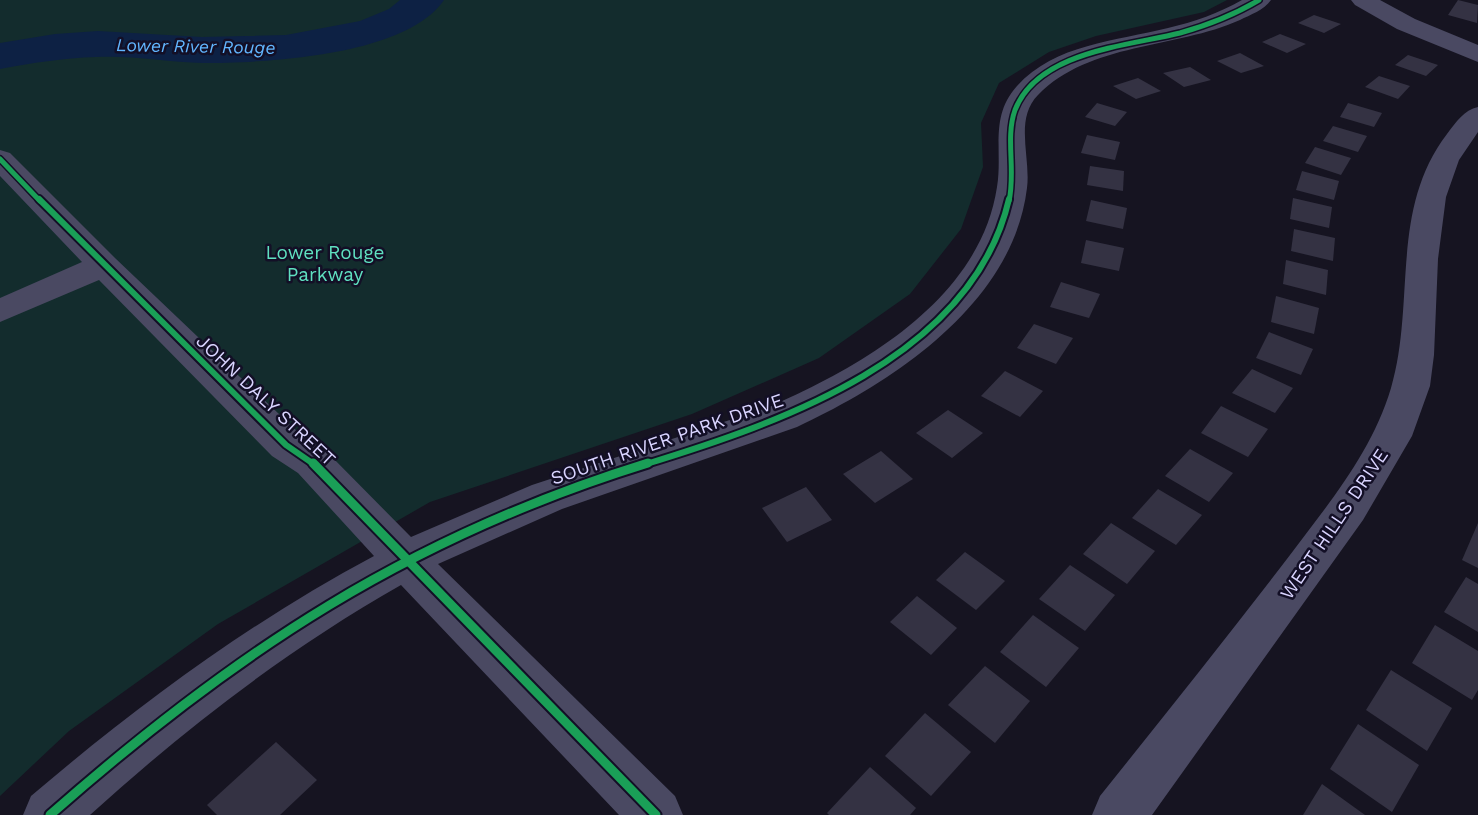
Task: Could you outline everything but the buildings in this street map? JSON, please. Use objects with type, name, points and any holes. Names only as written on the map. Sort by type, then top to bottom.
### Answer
[{"type":"street","name":"SOUTH RIVER PARK DRIVE","points":[[50,815],[150,728],[235,663],[325,604],[405,560],[547,497],[728,438],[788,415],[854,382],[898,353],[956,300],[994,244],[1012,189],[1010,130],[1013,114],[1023,95],[1041,77],[1062,63],[1088,52],[1195,28],[1247,8],[1259,0]]},
{"type":"street","points":[[1363,0],[1406,24],[1478,54]]},
{"type":"street","name":"WEST HILLS DRIVE","points":[[1119,815],[1254,641],[1380,464],[1402,414],[1415,365],[1420,330],[1423,226],[1432,189],[1456,141],[1478,115]]},
{"type":"street","name":"JOHN DALY STREET","points":[[0,159],[103,265],[286,445],[312,462],[656,815]]},
{"type":"street","points":[[0,312],[103,265]]},
{"type":"green space","name":"Lower Rouge Parkway","points":[[0,0],[1227,0],[1204,12],[1096,36],[1049,52],[999,83],[981,123],[983,167],[961,229],[910,294],[819,358],[692,414],[430,502],[218,624],[69,731],[0,796]]},
{"type":"waterway","name":"Lower River Rouge","points":[[0,56],[55,47],[98,44],[202,50],[286,48],[371,31],[403,17],[425,0]]},
{"type":"cycle path","points":[[50,815],[163,719],[223,674],[346,593],[411,557],[478,525],[547,497],[705,446],[783,417],[821,400],[883,363],[909,344],[956,300],[976,275],[992,248],[1005,219],[1012,188],[1011,137],[1014,114],[1018,102],[1026,92],[1041,78],[1073,59],[1203,26],[1259,0]]},
{"type":"cycle path","points":[[0,159],[103,265],[286,445],[312,462],[656,815]]}]
